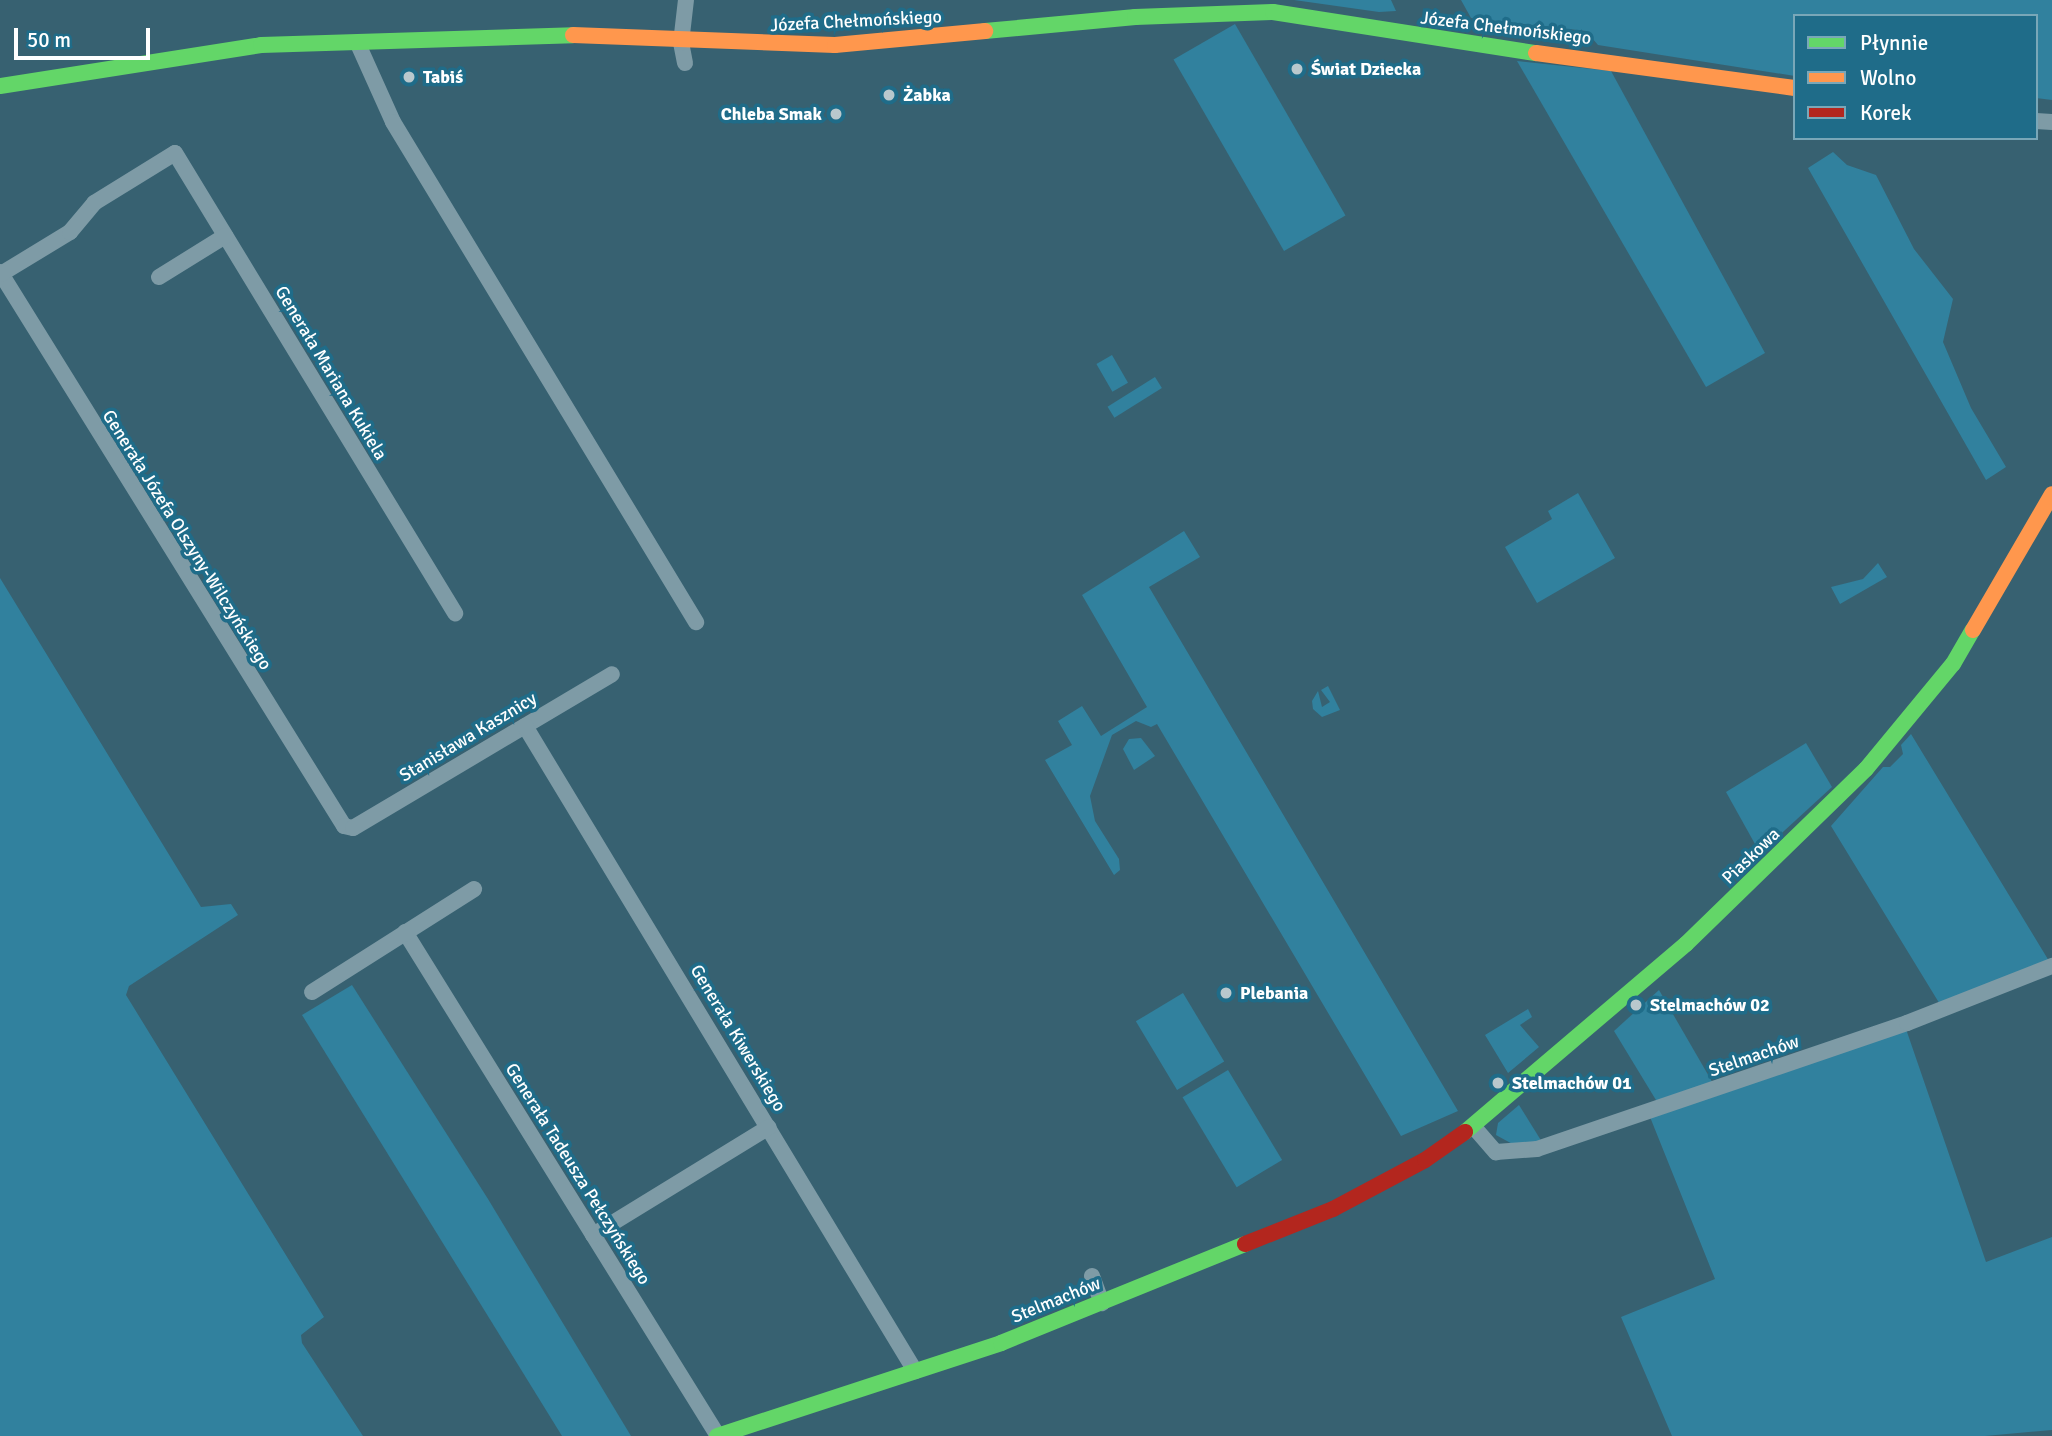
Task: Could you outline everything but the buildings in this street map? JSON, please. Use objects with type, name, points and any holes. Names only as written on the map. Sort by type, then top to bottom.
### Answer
[{"type":"street","points":[[685,63],[681,43],[686,0]]},
{"type":"street","name":"Józefa Chełmońskiego","points":[[0,86],[202,52],[568,35],[681,43],[896,42],[1135,18],[1273,12],[1430,39],[1637,63],[1793,88]]},
{"type":"street","points":[[358,44],[393,122],[696,622]]},
{"type":"street","name":"Generała Mariana Kukiela","points":[[1,273],[70,232],[94,203],[174,153],[455,613]]},
{"type":"street","points":[[159,277],[225,236]]},
{"type":"street","name":"Generała Józefa Olszyny-Wilczyńskiego","points":[[1,273],[344,826]]},
{"type":"street","name":"Piaskowa","points":[[1399,1176],[1473,1126],[1686,944],[1878,755],[1953,664],[2052,494]]},
{"type":"street","name":"Stanisława Kasznicy","points":[[344,826],[353,828],[612,674]]},
{"type":"street","name":"Generała Kiwerskiego","points":[[525,726],[915,1371]]},
{"type":"street","points":[[312,992],[474,889]]},
{"type":"street","name":"Generała Tadeusza Pełczyńskiego","points":[[405,932],[718,1436]]},
{"type":"street","name":"Stelmachów","points":[[1473,1126],[1496,1152],[1537,1149],[1908,1023],[2052,966]]},
{"type":"street","points":[[593,1235],[769,1127]]},
{"type":"street","name":"Stelmachów","points":[[718,1436],[915,1371],[1102,1303],[1323,1214],[1399,1176]]},
{"type":"street","points":[[1092,1276],[1102,1303]]},
{"type":"shaded area","points":[[1294,0],[1391,0],[1396,11],[1379,12]]},
{"type":"shaded area","points":[[1461,0],[2052,0],[2052,100],[2038,98],[2038,14],[1793,14],[1793,76],[1598,45],[1586,31],[1471,18]]},
{"type":"shaded area","points":[[1235,24],[1346,215],[1284,251],[1174,60]]},
{"type":"shaded area","points":[[1517,61],[1611,71],[1765,353],[1706,387]]},
{"type":"shaded area","points":[[1833,152],[1847,165],[1876,175],[1914,249],[1953,299],[1943,342],[1971,408],[2006,467],[1986,480],[1808,168]]},
{"type":"shaded area","points":[[1112,355],[1128,383],[1112,392],[1096,364]]},
{"type":"shaded area","points":[[1155,377],[1162,388],[1114,418],[1108,407]]},
{"type":"shaded area","points":[[1578,493],[1615,558],[1537,603],[1505,547],[1552,519],[1548,511]]},
{"type":"shaded area","points":[[1184,531],[1200,557],[1149,587],[1458,1111],[1401,1136],[1157,724],[1151,727],[1136,721],[1112,735],[1090,796],[1095,821],[1119,859],[1120,870],[1114,875],[1045,760],[1072,745],[1058,721],[1082,706],[1101,736],[1147,707],[1082,595]]},
{"type":"shaded area","points":[[1878,563],[1887,577],[1840,604],[1831,587],[1863,579]]},
{"type":"shaded area","points":[[0,578],[201,907],[231,904],[238,915],[129,986],[126,995],[324,1317],[301,1335],[302,1343],[363,1436],[0,1436]]},
{"type":"shaded area","points":[[1328,686],[1340,710],[1322,717],[1313,709],[1312,701],[1318,691],[1322,707],[1330,702],[1321,690]]},
{"type":"shaded area","points":[[1911,734],[2049,961],[1941,1006],[1831,826],[1883,767],[1890,767],[1903,754],[1901,745]]},
{"type":"shaded area","points":[[1141,738],[1155,756],[1134,770],[1123,749],[1129,739]]},
{"type":"shaded area","points":[[1806,743],[1832,787],[1760,853],[1726,792]]},
{"type":"shaded area","points":[[352,985],[488,1199],[631,1436],[562,1436],[302,1015]]},
{"type":"shaded area","points":[[1659,990],[1714,1085],[1659,1105],[1614,1031]]},
{"type":"shaded area","points":[[1183,993],[1224,1062],[1177,1090],[1136,1021]]},
{"type":"shaded area","points":[[1528,1009],[1532,1017],[1520,1025],[1539,1047],[1508,1073],[1485,1035]]},
{"type":"shaded area","points":[[1906,1029],[1986,1262],[2052,1237],[2052,1430],[1985,1436],[1672,1436],[1621,1317],[1715,1279],[1650,1117]]},
{"type":"shaded area","points":[[1228,1070],[1282,1160],[1237,1187],[1183,1097]]},
{"type":"shaded area","points":[[1519,1105],[1542,1142],[1516,1146],[1496,1135],[1498,1123]]},
{"type":"traffic: fast","points":[[985,31],[1135,17],[1273,12],[1536,53]]},
{"type":"traffic: fast","points":[[0,86],[261,45],[573,35]]},
{"type":"traffic: fast","points":[[1465,1132],[1686,944],[1866,769],[1953,664],[1973,630]]},
{"type":"traffic: fast","points":[[717,1436],[1001,1343],[1245,1244]]},
{"type":"traffic: slow","points":[[573,35],[835,45],[985,31]]},
{"type":"traffic: slow","points":[[1536,53],[1793,88]]},
{"type":"traffic: slow","points":[[1973,630],[2052,494]]},
{"type":"traffic: jam","points":[[1245,1244],[1333,1209],[1425,1160],[1465,1132]]},
{"type":"place","name":"Świat Dziecka","points":[[1297,69]]},
{"type":"place","name":"Tabiś","points":[[409,77]]},
{"type":"place","name":"Żabka","points":[[889,95]]},
{"type":"place","name":"Chleba Smak","points":[[836,114]]},
{"type":"place","name":"Plebania","points":[[1226,993]]},
{"type":"place","name":"Stelmachów 02","points":[[1636,1005]]},
{"type":"place","name":"Stelmachów 01","points":[[1498,1083]]}]
